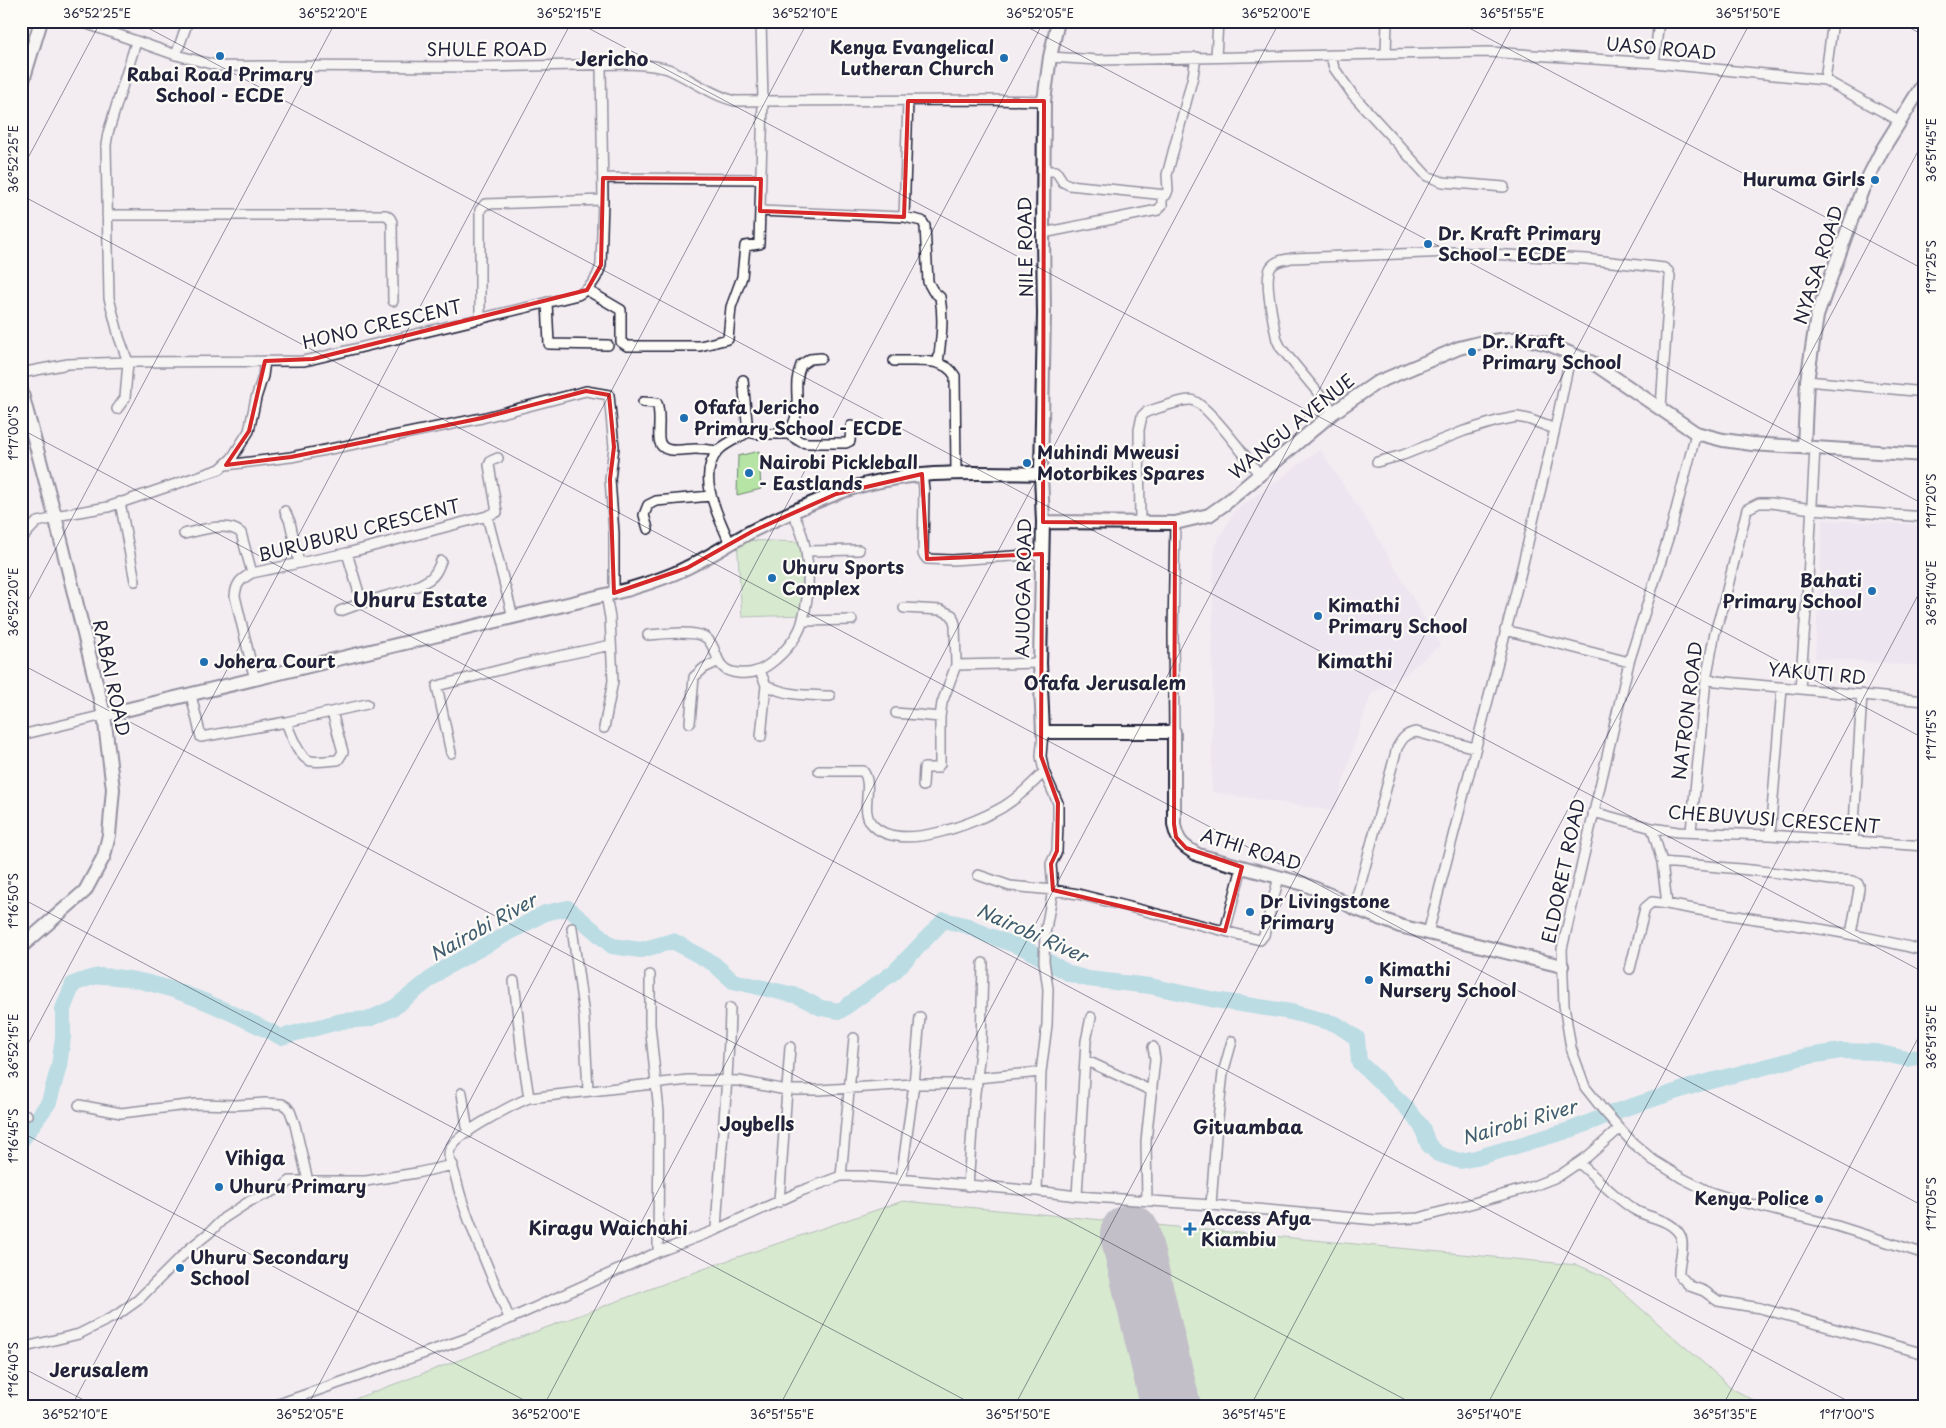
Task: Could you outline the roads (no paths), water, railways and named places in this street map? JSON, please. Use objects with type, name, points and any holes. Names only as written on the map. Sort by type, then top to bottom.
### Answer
[{"type":"street","points":[[21,87],[42,21]]},
{"type":"street","name":"SHULE ROAD","points":[[79,21],[176,55],[224,66],[642,65],[666,69],[724,98],[735,101],[990,100],[1044,102]]},
{"type":"street","points":[[176,55],[188,21]]},
{"type":"street","points":[[601,66],[603,200],[601,265],[598,275],[587,290],[621,310],[621,337],[624,344],[700,346],[726,340],[729,337],[731,307],[742,277],[745,246],[759,244],[763,101],[761,21]]},
{"type":"street","name":"NILE ROAD","points":[[1041,474],[1044,314],[1044,102],[1050,57],[1058,21]]},
{"type":"street","points":[[1216,56],[1218,21]]},
{"type":"street","points":[[1386,54],[1387,21]]},
{"type":"street","points":[[1654,63],[1659,21]]},
{"type":"street","points":[[1825,80],[1833,21]]},
{"type":"street","points":[[117,409],[125,398],[128,362],[109,298],[108,133],[136,42]]},
{"type":"street","name":"UASO ROAD","points":[[1050,57],[1098,60],[1216,56],[1331,56],[1520,52],[1825,80],[1900,121]]},
{"type":"street","points":[[1331,56],[1334,68],[1353,95],[1427,176],[1443,182],[1504,187]]},
{"type":"street","points":[[1043,171],[1056,171],[1063,182],[1068,185],[1162,195],[1168,193],[1168,175],[1196,57]]},
{"type":"street","name":"NYASA ROAD","points":[[1809,447],[1807,381],[1817,316],[1842,244],[1872,168],[1925,81]]},
{"type":"street","points":[[904,217],[908,101]]},
{"type":"street","points":[[603,178],[761,179]]},
{"type":"street","points":[[1043,233],[1158,210],[1162,205],[1162,195]]},
{"type":"street","points":[[480,319],[480,210],[485,204],[603,200]]},
{"type":"street","points":[[760,211],[920,219],[925,226],[928,282],[932,291],[940,297],[944,324],[938,362]]},
{"type":"street","points":[[107,215],[386,215],[392,222],[393,301]]},
{"type":"street","points":[[1334,412],[1276,340],[1268,283],[1270,267],[1277,261],[1311,257],[1451,252],[1586,258],[1664,268],[1670,276],[1660,407]]},
{"type":"street","name":"HONO CRESCENT","points":[[21,373],[68,364],[314,359],[578,295],[587,290]]},
{"type":"street","points":[[547,302],[549,344],[608,345]]},
{"type":"street","name":"WANGU AVENUE","points":[[1043,522],[1175,523],[1209,514],[1226,503],[1334,412],[1376,383],[1404,370],[1479,343],[1524,338],[1548,344],[1571,353],[1604,370],[1696,433],[1723,440],[1752,444],[1925,455]]},
{"type":"street","points":[[1428,933],[1555,429],[1571,353]]},
{"type":"street","points":[[788,434],[795,422],[798,410],[797,388],[800,364],[810,358],[821,358]]},
{"type":"street","points":[[21,536],[24,536],[37,522],[108,506],[220,469],[226,465],[249,432],[265,361]]},
{"type":"street","points":[[894,361],[938,362],[947,366],[955,376],[956,472]]},
{"type":"street","points":[[742,380],[748,432]]},
{"type":"street","points":[[1807,381],[1925,392]]},
{"type":"street","name":"RABAI ROAD","points":[[21,390],[55,517],[104,715],[113,788],[109,835],[104,856],[85,891],[21,947]]},
{"type":"street","points":[[226,465],[291,457],[482,418],[586,391],[609,395],[614,447],[610,479],[614,533],[610,594],[613,681],[604,728]]},
{"type":"street","points":[[1140,522],[1139,430],[1142,416],[1146,412],[1190,400],[1196,401],[1204,407],[1259,474]]},
{"type":"street","points":[[643,402],[657,404],[660,410],[659,442],[662,447],[671,450],[718,451]]},
{"type":"street","points":[[1378,462],[1464,431],[1517,417],[1555,429]]},
{"type":"street","points":[[748,432],[751,434],[788,434],[801,442],[808,443],[846,443],[850,441],[851,426]]},
{"type":"street","points":[[730,544],[711,496],[710,467],[718,451],[748,432]]},
{"type":"street","name":"ELDORET ROAD","points":[[1696,433],[1671,529],[1629,662],[1564,940],[1562,966],[1564,1005],[1571,1048],[1586,1087],[1604,1111],[1653,1160],[1682,1178],[1710,1192],[1754,1206],[1837,1226],[1925,1254]]},
{"type":"street","points":[[1800,689],[1812,509],[1809,447]]},
{"type":"street","points":[[487,516],[497,512],[489,465],[491,461],[498,458]]},
{"type":"street","points":[[21,735],[610,594],[687,568],[792,512],[836,494],[862,486],[922,474],[956,472],[1041,474]]},
{"type":"street","points":[[922,474],[924,489],[924,554],[927,558],[952,560],[1042,554]]},
{"type":"street","name":"AJUOGA ROAD","points":[[1036,1191],[1041,1072],[1048,989],[1044,961],[1045,934],[1053,890],[1051,864],[1057,851],[1058,803],[1044,772],[1041,756],[1043,732],[1040,663],[1043,522],[1041,474]]},
{"type":"street","points":[[648,529],[644,515],[648,505],[656,501],[711,496]]},
{"type":"street","points":[[120,502],[135,580]]},
{"type":"street","name":"NATRON ROAD","points":[[1691,831],[1706,680],[1715,632],[1747,509],[1759,503],[1771,503],[1812,509],[1925,517]]},
{"type":"street","points":[[285,511],[290,522],[299,563]]},
{"type":"street","points":[[648,635],[698,634],[705,637],[710,642],[722,667],[735,673],[746,674],[760,671],[781,654],[792,641],[803,620],[808,577],[807,551],[800,526],[792,512]]},
{"type":"street","name":"BURUBURU CRESCENT","points":[[255,680],[235,596],[235,588],[242,578],[252,574],[347,553],[487,516],[513,617]]},
{"type":"street","name":"ATHI ROAD","points":[[1175,523],[1173,633],[1174,824],[1176,838],[1186,848],[1198,855],[1279,877],[1321,891],[1354,908],[1400,926],[1562,966]]},
{"type":"street","points":[[184,534],[208,528],[232,528],[237,530],[240,533],[252,574]]},
{"type":"street","points":[[807,551],[860,550]]},
{"type":"street","points":[[347,553],[362,603]]},
{"type":"street","points":[[340,611],[427,581],[437,572],[441,561]]},
{"type":"street","points":[[904,608],[942,610],[952,615],[955,624],[956,665],[942,703],[940,717],[940,764],[937,768],[924,768],[923,786]]},
{"type":"street","points":[[803,620],[852,620]]},
{"type":"street","points":[[1505,630],[1629,662]]},
{"type":"street","points":[[451,753],[437,686],[530,662],[611,645]]},
{"type":"street","points":[[690,723],[694,677],[704,668],[718,662]]},
{"type":"street","points":[[956,665],[1040,663]]},
{"type":"street","points":[[760,671],[766,685],[761,737]]},
{"type":"street","name":"YAKUTI RD","points":[[1706,680],[1925,701]]},
{"type":"street","points":[[766,685],[776,691],[787,693],[830,696]]},
{"type":"street","points":[[1770,835],[1782,688]]},
{"type":"street","points":[[1853,841],[1862,694]]},
{"type":"street","points":[[191,695],[201,737],[286,722],[367,704]]},
{"type":"street","points":[[286,722],[296,745],[305,759],[310,761],[338,760],[343,752],[332,712]]},
{"type":"street","points":[[896,713],[940,717]]},
{"type":"street","points":[[1043,732],[1174,732]]},
{"type":"street","points":[[1354,908],[1397,748],[1403,738],[1409,733],[1416,732],[1475,748]]},
{"type":"street","points":[[818,771],[863,771],[866,784],[867,816],[871,822],[884,832],[903,837],[946,831],[976,821],[1004,807],[1026,791],[1044,772]]},
{"type":"street","name":"CHEBUVUSI CRESCENT","points":[[1593,812],[1652,828],[1678,832],[1770,835],[1925,846]]},
{"type":"street","points":[[1652,828],[1662,862],[1667,904]]},
{"type":"street","points":[[1662,862],[1766,870],[1857,882],[1859,889],[1851,934]]},
{"type":"street","points":[[1225,931],[1242,867]]},
{"type":"street","points":[[978,875],[1010,886],[1053,890],[1260,940],[1279,877]]},
{"type":"street","points":[[1630,969],[1646,908],[1652,902],[1851,934],[1925,951]]},
{"type":"street","points":[[572,928],[584,1016],[588,1090]]},
{"type":"street","points":[[968,1186],[981,1044],[983,963]]},
{"type":"street","points":[[650,975],[650,1025],[659,1112],[658,1252]]},
{"type":"street","points":[[514,981],[529,1098]]},
{"type":"street","points":[[716,1230],[728,1081],[730,1008]]},
{"type":"street","points":[[901,1180],[914,1084],[920,1017]]},
{"type":"street","points":[[1077,1196],[1086,1041],[1092,1017]]},
{"type":"street","points":[[840,1176],[854,1038]]},
{"type":"street","points":[[1211,1205],[1216,1136],[1224,1073],[1232,1041]]},
{"type":"street","points":[[779,1202],[790,1047]]},
{"type":"street","points":[[1147,1201],[1146,1141],[1155,1059],[1153,1047]]},
{"type":"street","points":[[1085,1060],[1152,1091]]},
{"type":"street","points":[[509,1318],[461,1197],[453,1165],[449,1159],[450,1148],[453,1143],[513,1105],[529,1098],[688,1080],[747,1082],[786,1090],[819,1090],[977,1081],[1041,1072]]},
{"type":"street","points":[[462,1093],[468,1133]]},
{"type":"street","points":[[79,1105],[122,1113],[196,1104],[282,1104],[290,1111],[295,1125],[308,1182]]},
{"type":"street","points":[[270,1407],[464,1339],[658,1252],[716,1230],[840,1176],[862,1176],[1077,1196],[1211,1205],[1376,1220],[1419,1218],[1532,1187],[1558,1176],[1579,1162],[1618,1127]]},
{"type":"street","points":[[1579,1162],[1634,1210],[1673,1226],[1680,1234],[1683,1244],[1678,1267],[1679,1275],[1690,1286],[1704,1291],[1718,1301],[1760,1308],[1925,1354]]},
{"type":"street","points":[[21,1348],[79,1334],[117,1315],[138,1300],[189,1249],[224,1218],[250,1201],[283,1187],[290,1181],[366,1181],[453,1165]]},
{"type":"waterway","name":"Nairobi River","points":[[21,1141],[49,1102],[59,1066],[63,1037],[63,1009],[73,984],[99,976],[126,978],[149,983],[195,998],[239,1016],[281,1037],[342,1021],[369,1019],[395,1007],[443,969],[545,913],[568,908],[612,946],[641,950],[673,941],[714,964],[733,981],[798,996],[821,1008],[840,1011],[894,972],[944,920],[968,926],[1026,949],[1070,974],[1088,979],[1150,986],[1215,1000],[1291,1012],[1336,1024],[1357,1038],[1359,1062],[1406,1107],[1422,1127],[1428,1144],[1438,1154],[1460,1161],[1573,1129],[1620,1110],[1699,1084],[1803,1057],[1841,1051],[1876,1052],[1907,1059],[1925,1055]]},
{"type":"place","name":"Rabai Road Primary School - ECDE","points":[[220,56]]},
{"type":"place","name":"Kenya Evangelical Lutheran Church","points":[[1004,58]]},
{"type":"place","name":"Huruma Girls","points":[[1875,180]]},
{"type":"place","name":"Dr. Kraft Primary School - ECDE","points":[[1428,244]]},
{"type":"place","name":"Dr. Kraft Primary School","points":[[1472,352]]},
{"type":"place","name":"Ofafa Jericho Primary School - ECDE","points":[[684,418]]},
{"type":"place","name":"Muhindi Mweusi Motorbikes Spares","points":[[1027,463]]},
{"type":"place","name":"Nairobi Pickleball - Eastlands","points":[[749,473]]},
{"type":"place","name":"Uhuru Sports Complex","points":[[772,578]]},
{"type":"place","name":"Bahati Primary School","points":[[1872,591]]},
{"type":"place","name":"Kimathi Primary School","points":[[1318,616]]},
{"type":"place","name":"Johera Court","points":[[204,662]]},
{"type":"place","name":"Dr Livingstone Primary","points":[[1250,912]]},
{"type":"place","name":"Kimathi Nursery School","points":[[1369,980]]},
{"type":"place","name":"Uhuru Primary","points":[[219,1187]]},
{"type":"place","name":"Kenya Police","points":[[1819,1199]]},
{"type":"place","name":"Access Afya Kiambiu","points":[[1190,1229]]},
{"type":"place","name":"Uhuru Secondary School","points":[[180,1268]]},
{"type":"district","name":"Jericho","points":[[612,59]]},
{"type":"district","name":"Uhuru Estate","points":[[420,600]]},
{"type":"district","name":"Kimathi","points":[[1355,661]]},
{"type":"district","name":"Ofafa Jerusalem","points":[[1105,683]]},
{"type":"district","name":"Joybells","points":[[757,1124]]},
{"type":"district","name":"Gituambaa","points":[[1248,1127]]},
{"type":"district","name":"Vihiga","points":[[255,1158]]},
{"type":"district","name":"Kiragu Waichahi","points":[[608,1228]]},
{"type":"district","name":"Jerusalem","points":[[99,1370]]}]
